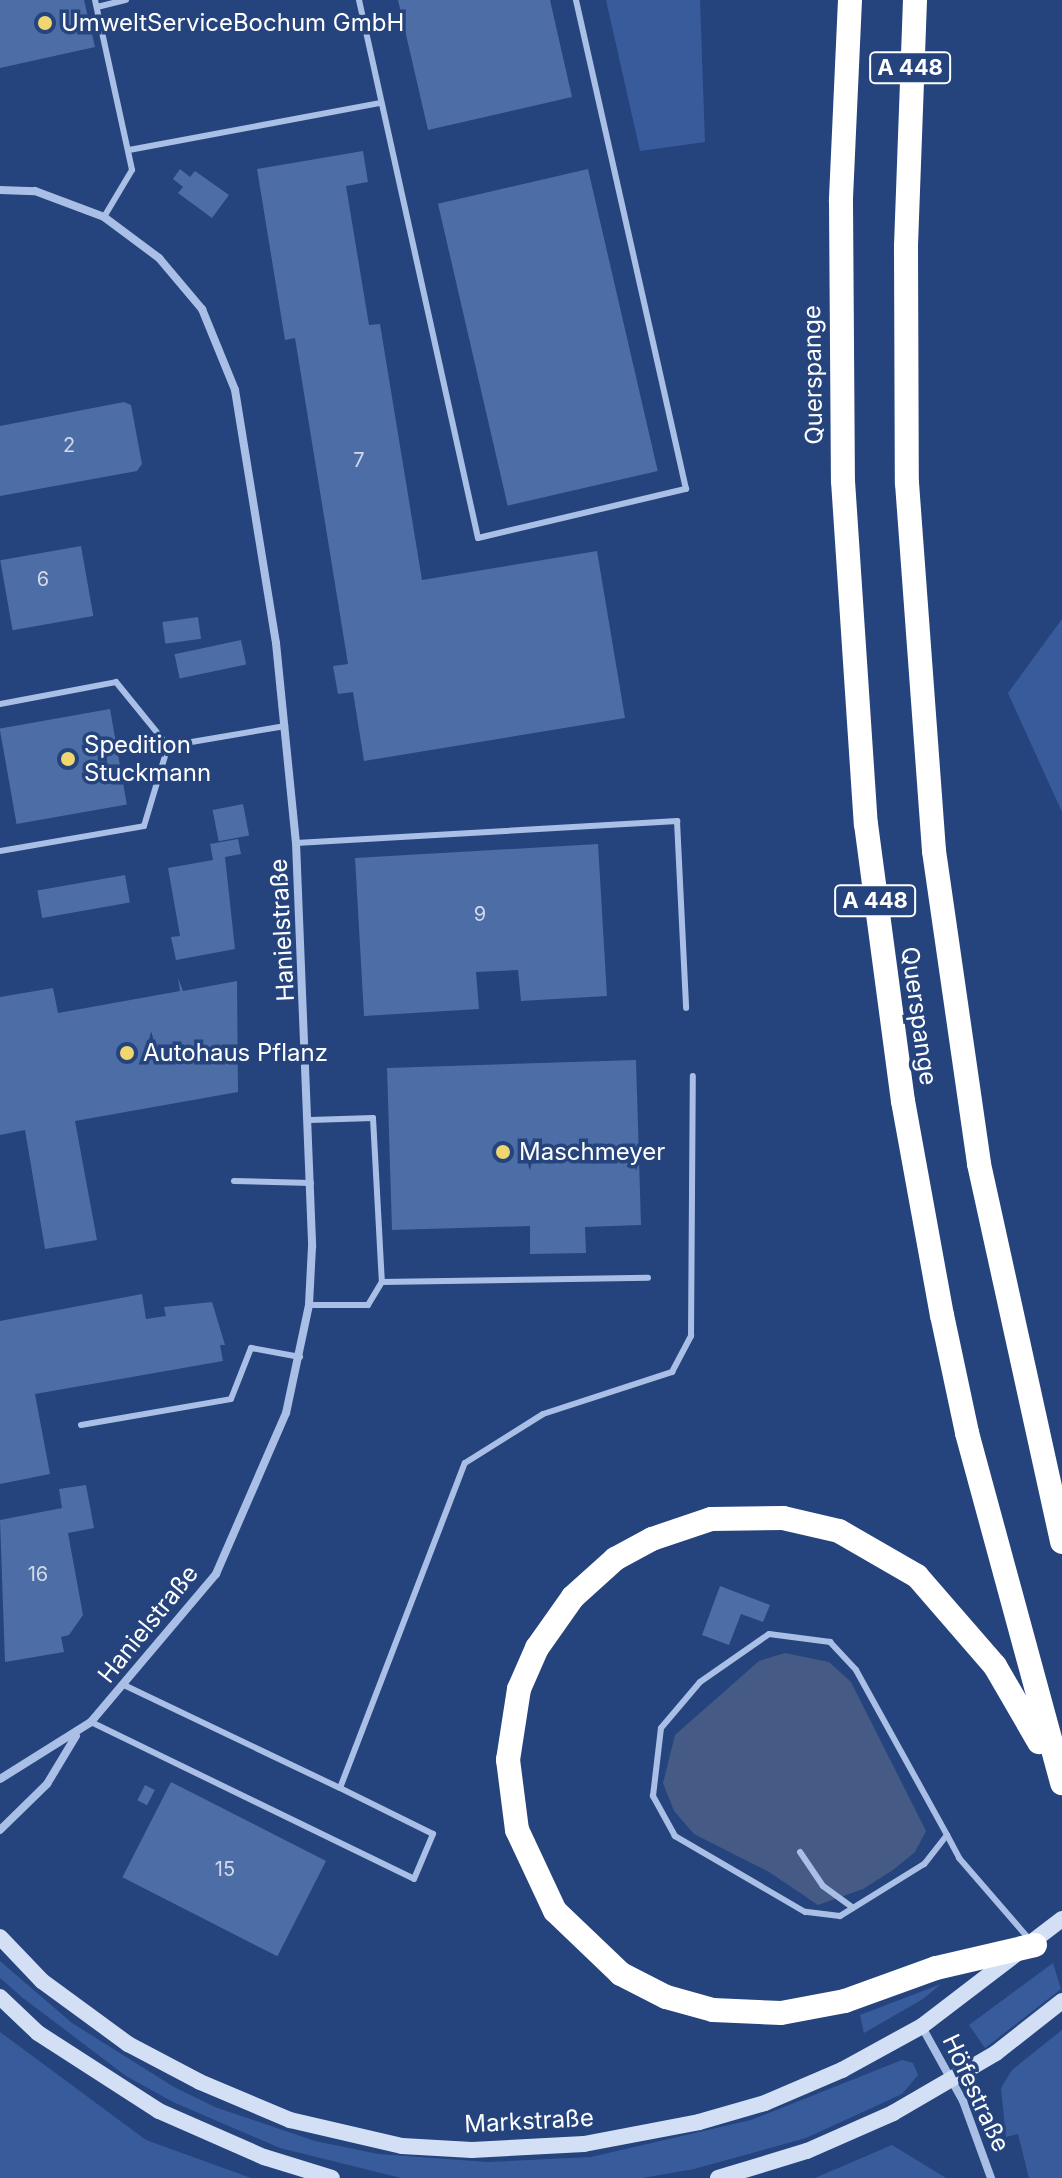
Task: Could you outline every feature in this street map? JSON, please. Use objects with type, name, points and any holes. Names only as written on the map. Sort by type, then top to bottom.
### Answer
[{"type":"highway","name":"Querspange","points":[[850,0],[841,202],[843,481],[866,824],[903,1101],[942,1315],[967,1433],[1062,1783]]},
{"type":"highway","name":"Querspange","points":[[915,0],[906,191],[907,483],[934,851],[979,1164],[1062,1542]]},
{"type":"highway","points":[[1035,1945],[936,1968],[845,2001],[781,2013],[713,2010],[666,1997],[621,1974],[586,1946],[555,1911],[533,1873],[510,1796],[511,1723],[537,1648],[573,1597],[615,1559],[652,1539],[711,1519],[783,1518],[839,1531],[917,1576],[995,1666],[1062,1792]]},
{"type":"main road","name":"Markstraße","points":[[0,1937],[42,1981],[128,2044],[200,2082],[290,2120],[402,2146],[472,2150],[584,2144],[699,2122],[765,2103],[842,2070],[922,2026],[1035,1945],[1062,1919]]},
{"type":"main road","points":[[0,1997],[38,2033],[159,2111],[264,2157],[332,2178]]},
{"type":"main road","points":[[718,2178],[807,2151],[893,2113],[996,2053],[1062,2001]]},
{"type":"street","name":"Hanielstraße","points":[[0,190],[35,191],[104,217],[159,258],[202,309],[221,348],[252,472],[285,726],[296,843],[311,1183],[309,1305],[300,1357],[270,1454],[216,1574],[126,1686],[91,1722],[76,1735],[0,1779]]},
{"type":"street","name":"Hanielstraße","points":[[0,1830],[47,1784],[76,1735]]},
{"type":"street","name":"Höfestraße","points":[[922,2026],[950,2079],[991,2178]]},
{"type":"lane","points":[[104,217],[132,170],[96,3],[126,0]]},
{"type":"lane","points":[[359,0],[478,538],[686,489],[576,0]]},
{"type":"lane","points":[[129,150],[381,103]]},
{"type":"lane","points":[[0,704],[116,682],[168,746]]},
{"type":"lane","points":[[168,746],[285,726]]},
{"type":"lane","points":[[0,851],[144,826],[168,746]]},
{"type":"lane","points":[[296,843],[677,821],[686,1008]]},
{"type":"lane","points":[[340,1788],[465,1463],[543,1414],[672,1372],[691,1336],[693,1076]]},
{"type":"lane","points":[[309,1305],[368,1305],[382,1282],[373,1118],[310,1120]]},
{"type":"lane","points":[[234,1181],[311,1183]]},
{"type":"lane","points":[[382,1282],[648,1278]]},
{"type":"lane","points":[[81,1425],[231,1399],[251,1348],[300,1357]]},
{"type":"lane","points":[[947,1835],[924,1864],[840,1916],[805,1912],[675,1836],[653,1796],[661,1728],[700,1682],[769,1634],[830,1642],[856,1670],[947,1835],[959,1858],[1035,1945]]},
{"type":"lane","points":[[91,1722],[414,1879],[433,1834],[126,1686]]},
{"type":"lane","points":[[800,1852],[823,1886],[853,1908]]},
{"type":"shaded area","points":[[606,0],[700,0],[705,142],[640,151]]},
{"type":"shaded area","points":[[1062,619],[1062,812],[1008,693]]},
{"type":"shaded area","points":[[785,1653],[829,1662],[851,1682],[926,1831],[915,1852],[893,1870],[863,1889],[818,1905],[769,1872],[694,1834],[674,1811],[663,1783],[675,1735],[759,1661]]},
{"type":"shaded area","points":[[0,1961],[72,2023],[174,2087],[215,2107],[315,2141],[378,2154],[487,2162],[591,2157],[751,2120],[902,2060],[913,2063],[918,2075],[902,2094],[806,2138],[694,2169],[642,2178],[401,2178],[280,2148],[173,2102],[126,2076],[23,1998],[0,1978]]},
{"type":"shaded area","points":[[1053,1963],[1061,1989],[985,2048],[969,2025]]},
{"type":"shaded area","points":[[941,1984],[923,1999],[864,2033],[860,2015]]},
{"type":"shaded area","points":[[1062,2030],[1062,2178],[1029,2178],[1018,2134],[1006,2137],[1001,2088],[1012,2070]]},
{"type":"shaded area","points":[[0,2032],[146,2140],[251,2178],[0,2178]]},
{"type":"shaded area","points":[[892,2145],[946,2178],[815,2178]]},
{"type":"building","name":"UmweltServiceBochum GmbH","points":[[0,0],[84,0],[95,47],[0,68]]},
{"type":"building","points":[[398,0],[550,0],[572,97],[428,130]]},
{"type":"building","points":[[363,151],[368,182],[346,186],[369,325],[380,324],[422,580],[597,551],[625,718],[364,761],[353,692],[338,694],[333,666],[348,664],[295,338],[285,340],[257,169]]},
{"type":"building","points":[[180,169],[190,177],[195,171],[229,195],[212,218],[178,193],[183,187],[173,179]]},
{"type":"building","points":[[588,169],[658,471],[508,506],[438,204]]},
{"type":"building","points":[[124,402],[131,405],[142,464],[137,471],[0,496],[0,426]]},
{"type":"building","points":[[81,546],[93,616],[13,630],[0,560]]},
{"type":"building","points":[[198,617],[201,639],[165,644],[162,622]]},
{"type":"building","points":[[241,640],[246,664],[180,679],[174,654]]},
{"type":"building","points":[[110,709],[127,805],[17,824],[0,728]]},
{"type":"building","points":[[243,804],[249,835],[219,841],[213,810]]},
{"type":"building","points":[[238,839],[241,854],[225,857],[235,949],[176,960],[171,937],[180,936],[168,868],[213,860],[210,844]]},
{"type":"building","points":[[598,844],[607,996],[521,1001],[518,970],[476,972],[479,1009],[364,1016],[355,858]]},
{"type":"building","points":[[125,875],[130,903],[42,918],[37,890]]},
{"type":"building","points":[[178,978],[183,991],[237,981],[238,1092],[75,1121],[97,1240],[45,1249],[25,1130],[0,1135],[0,997],[53,988],[58,1013],[180,991]]},
{"type":"building","points":[[636,1060],[641,1225],[585,1227],[586,1253],[530,1254],[530,1226],[392,1230],[387,1068]]},
{"type":"building","points":[[142,1294],[146,1319],[166,1316],[164,1307],[212,1302],[225,1345],[220,1345],[223,1361],[35,1394],[50,1474],[0,1484],[0,1321]]},
{"type":"building","points":[[86,1485],[94,1528],[68,1533],[83,1615],[69,1635],[61,1637],[64,1652],[5,1662],[0,1520],[62,1508],[59,1489]]},
{"type":"building","points":[[720,1586],[770,1605],[763,1622],[741,1614],[729,1645],[702,1635]]},
{"type":"building","points":[[171,1782],[326,1861],[277,1956],[122,1877]]},
{"type":"building","points":[[145,1785],[155,1790],[147,1805],[137,1800]]},
{"type":"place","name":"UmweltServiceBochum GmbH","points":[[45,23]]},
{"type":"place","name":"Spedition Stuckmann","points":[[68,759]]},
{"type":"place","name":"Autohaus Pflanz","points":[[127,1053]]},
{"type":"place","name":"Maschmeyer","points":[[503,1152]]}]
